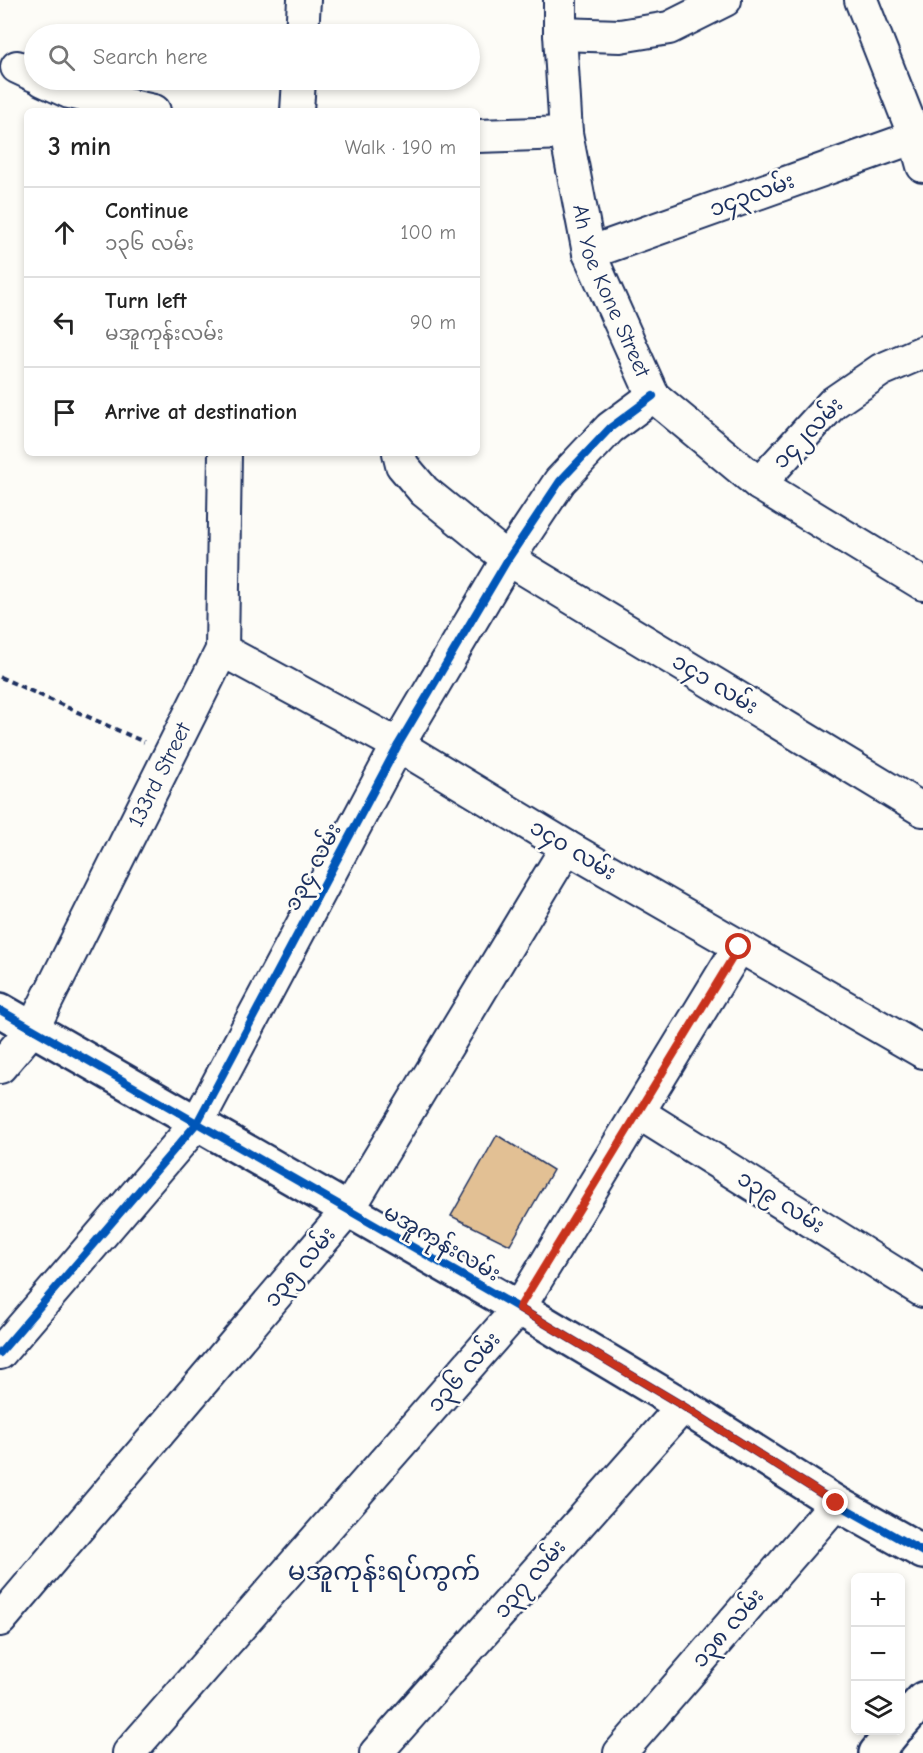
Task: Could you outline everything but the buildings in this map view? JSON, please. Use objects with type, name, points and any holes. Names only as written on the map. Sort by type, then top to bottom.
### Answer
[{"type":"street","points":[[303,24],[304,0]]},
{"type":"street","name":"Ah Yoe Kone Street","points":[[560,0],[566,133],[589,253],[653,396],[759,484],[923,584]]},
{"type":"street","points":[[560,34],[620,36],[669,28],[725,0]]},
{"type":"street","points":[[861,0],[919,152]]},
{"type":"street","points":[[67,90],[142,108]]},
{"type":"street","points":[[297,108],[298,90]]},
{"type":"street","points":[[480,135],[566,133]]},
{"type":"street","name":"၁၄၃လမ်း","points":[[589,253],[919,152]]},
{"type":"street","name":"၁၄၂လမ်း","points":[[759,484],[833,403],[881,370],[923,352]]},
{"type":"street","name":"၁၃၄ လမ်း","points":[[0,1353],[197,1123],[398,745],[508,559],[561,482],[610,428],[653,396]]},
{"type":"street","name":"133rd Street","points":[[0,1067],[33,1028],[222,650],[225,456]]},
{"type":"street","name":"၁၄၁ လမ်း","points":[[400,456],[402,465],[424,491],[508,559],[923,810]]},
{"type":"street","name":"၁၄၀ လမ်း","points":[[222,650],[398,745],[567,847],[923,1052]]},
{"type":"street","name":"၁၃၅ လမ်း","points":[[0,1620],[348,1210],[567,847]]},
{"type":"street","name":"၁၃၆ လမ်း","points":[[129,1753],[519,1308],[739,947]]},
{"type":"street","name":"မအူကုန်းလမ်း","points":[[0,1010],[519,1308],[683,1406],[836,1503],[923,1552]]},
{"type":"street","name":"၁၃၉ လမ်း","points":[[639,1113],[923,1291]]},
{"type":"street","name":"၁၃၇ လမ်း","points":[[376,1753],[683,1406]]},
{"type":"street","name":"၁၃၈ လမ်း","points":[[620,1753],[836,1503]]},
{"type":"street","points":[[905,1719],[923,1699]]},
{"type":"street","points":[[876,1753],[892,1735]]},
{"type":"path","points":[[0,677],[170,753]]},
{"type":"cycle path","points":[[0,1353],[197,1123],[398,745],[508,559],[560,481],[610,428],[653,396]]},
{"type":"cycle path","points":[[0,1010],[519,1308],[683,1406],[836,1503],[923,1552]]},
{"type":"district","name":"မအူကုန်းရပ်ကွက်","points":[[384,1572]]},
{"type":"route","points":[[739,947],[519,1308],[683,1406],[836,1503]]}]
